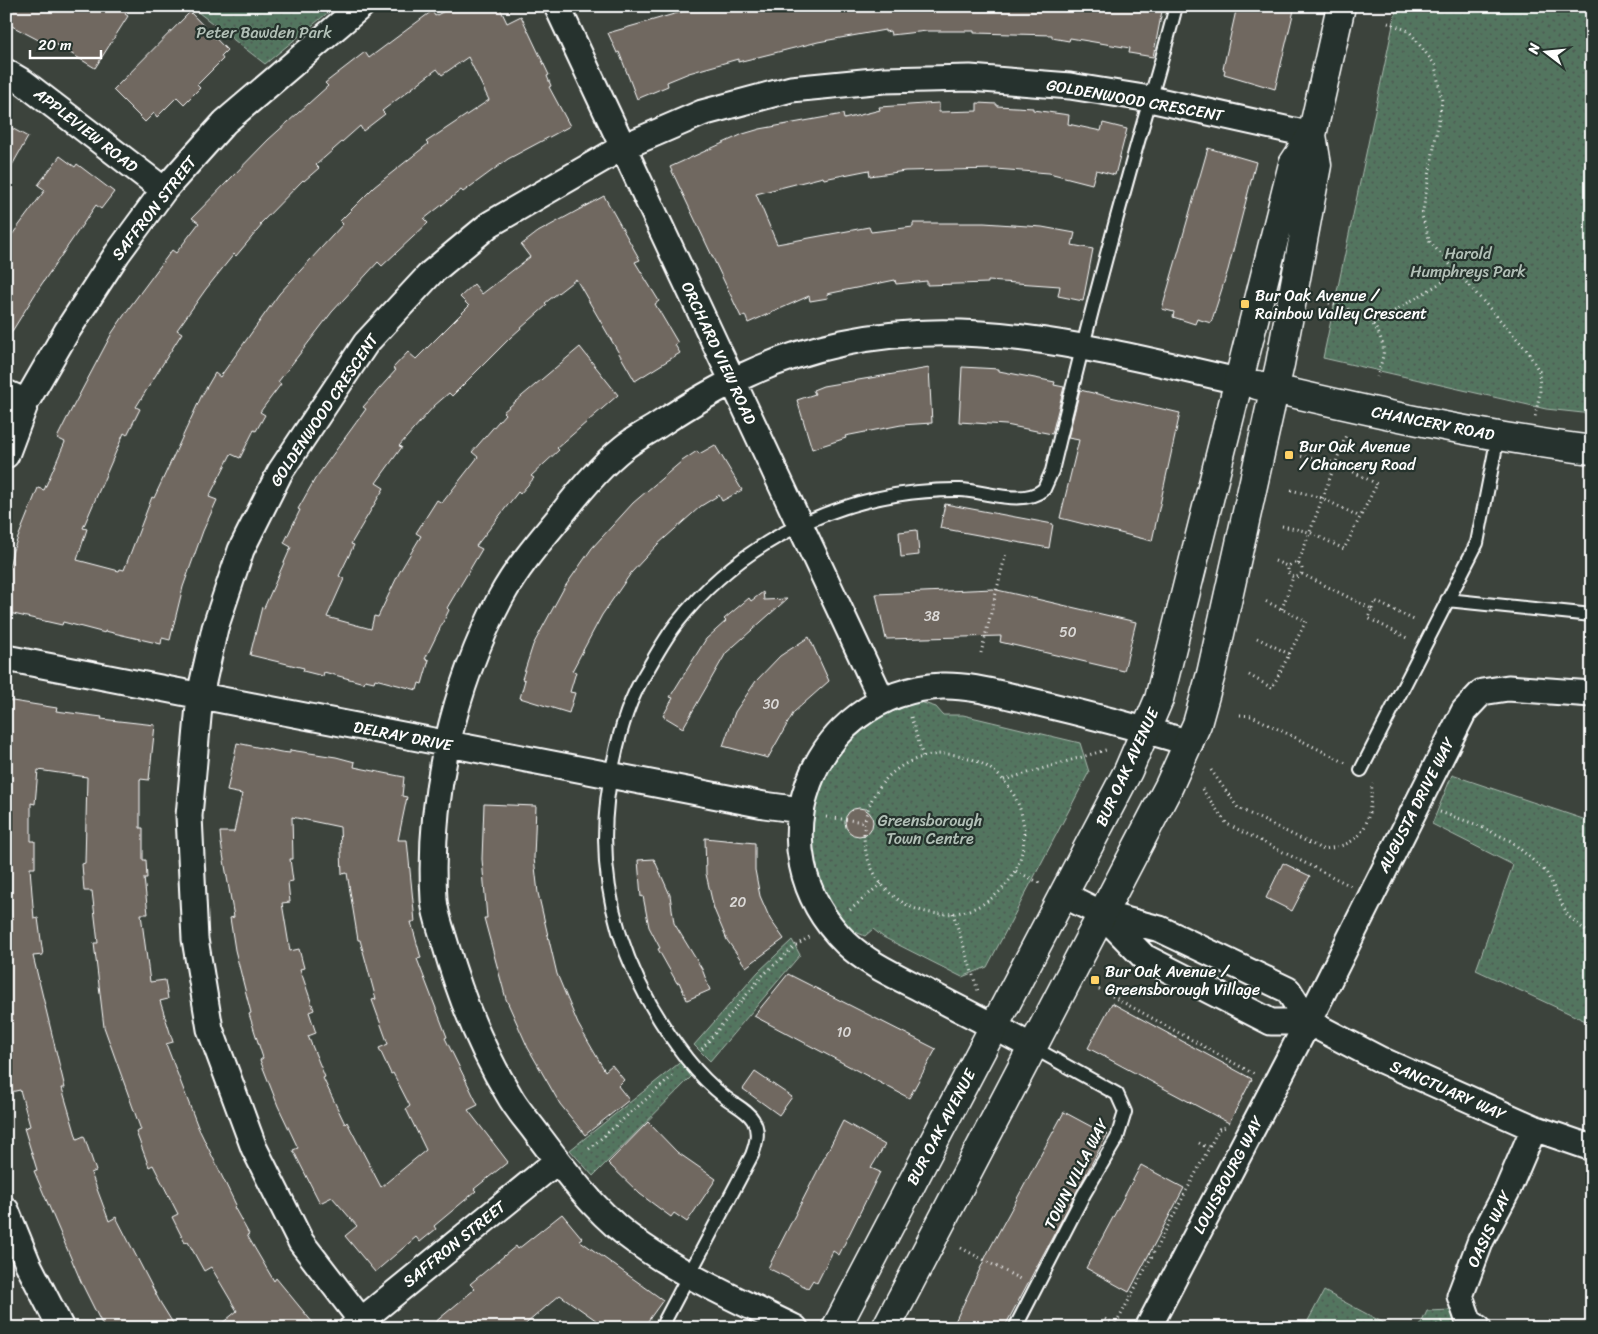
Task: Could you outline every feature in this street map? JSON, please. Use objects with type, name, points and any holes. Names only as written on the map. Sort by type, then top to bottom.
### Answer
[{"type":"street","name":"SAFFRON STREET","points":[[6,456],[16,397],[66,331],[117,254],[164,190],[225,122],[361,6]]},
{"type":"street","name":"ORCHARD VIEW ROAD","points":[[557,6],[798,524],[893,696]]},
{"type":"street","name":"BUR OAK AVENUE","points":[[836,1328],[1064,895],[1147,730],[1159,699],[1293,164],[1312,135],[1341,6]]},
{"type":"street","name":"APPLEVIEW ROAD","points":[[6,72],[23,82],[164,190]]},
{"type":"street","name":"GOLDENWOOD CRESCENT","points":[[359,1325],[301,1242],[254,1148],[210,1029],[195,939],[190,816],[200,695],[215,628],[241,550],[280,472],[366,343],[431,273],[490,224],[623,147],[702,113],[791,89],[884,80],[979,78],[1070,86],[1150,99],[1312,135]]},
{"type":"street","name":"BUR OAK AVENUE","points":[[886,1328],[1190,743],[1211,674],[1275,389],[1317,165],[1312,135]]},
{"type":"street","points":[[795,1328],[687,1274],[626,1234],[591,1201],[557,1161],[510,1098],[476,1031],[456,984],[434,904],[435,816],[447,745],[473,655],[503,592],[582,488],[622,449],[732,380],[802,353],[841,343],[906,332],[983,333],[1081,346],[1238,381]]},
{"type":"street","name":"CHANCERY ROAD","points":[[1238,381],[1322,401],[1498,436],[1592,450]]},
{"type":"street","name":"DELRAY DRIVE","points":[[6,658],[447,745],[812,813]]},
{"type":"street","points":[[1032,1047],[875,965],[845,942],[830,924],[813,897],[804,872],[799,840],[812,813],[813,771],[826,747],[856,717],[893,696],[941,686],[971,688],[1147,730],[1190,743]]},
{"type":"street","name":"AUGUSTA DRIVE WAY","points":[[1308,1022],[1464,711],[1482,692],[1508,688],[1592,694]]},
{"type":"street","name":"SANCTUARY WAY","points":[[1064,895],[1102,914],[1160,929],[1288,990],[1308,1022]]},
{"type":"street","name":"SANCTUARY WAY","points":[[1102,914],[1144,957],[1271,1022],[1308,1022],[1381,1060],[1534,1128],[1592,1148]]},
{"type":"street","name":"LOUISBOURG WAY","points":[[1148,1328],[1308,1022]]},
{"type":"street","name":"OASIS WAY","points":[[1478,1328],[1469,1322],[1460,1296],[1481,1240],[1507,1191],[1534,1128]]},
{"type":"street","name":"SAFFRON STREET","points":[[359,1325],[557,1161]]},
{"type":"street","points":[[6,1210],[28,1264],[61,1328]]},
{"type":"lane","points":[[661,1328],[687,1274],[752,1154],[757,1133],[756,1126],[749,1115],[726,1098],[689,1062],[651,1007],[635,976],[619,934],[607,876],[605,841],[610,774],[618,738],[629,707],[642,678],[677,623],[728,572],[774,537],[798,524],[867,501],[915,492],[964,490],[1026,497],[1040,493],[1050,478],[1081,346],[1150,99],[1161,68],[1176,6]]},
{"type":"lane","points":[[1361,770],[1476,543],[1498,436]]},
{"type":"lane","points":[[1448,600],[1592,615]]},
{"type":"lane","name":"TOWN VILLA WAY","points":[[1015,1328],[1084,1194],[1117,1138],[1125,1112],[1117,1094],[1032,1047]]},
{"type":"path","points":[[1388,23],[1410,31],[1434,65],[1442,101],[1422,216],[1430,242],[1526,349],[1539,371],[1540,392],[1529,442]]},
{"type":"path","points":[[1373,324],[1457,273]]},
{"type":"path","points":[[1329,303],[1361,313],[1373,324],[1384,348],[1377,377]]},
{"type":"path","points":[[1298,564],[1346,435]]},
{"type":"path","points":[[1282,526],[1309,532],[1344,549],[1377,484],[1336,463],[1300,456]]},
{"type":"path","points":[[1291,490],[1322,498],[1360,517]]},
{"type":"path","points":[[981,653],[1006,553]]},
{"type":"path","points":[[1275,561],[1289,567]]},
{"type":"path","points":[[1289,567],[1294,563],[1298,564],[1302,567],[1302,574]]},
{"type":"path","points":[[1289,567],[1289,574],[1293,577]]},
{"type":"path","points":[[1293,577],[1302,574],[1372,609]]},
{"type":"path","points":[[1282,609],[1293,577]]},
{"type":"path","points":[[1248,675],[1272,688],[1306,621],[1265,601]]},
{"type":"path","points":[[1423,646],[1368,618],[1376,601],[1433,628]]},
{"type":"path","points":[[1257,638],[1289,654]]},
{"type":"path","points":[[893,696],[923,757]]},
{"type":"path","points":[[1211,770],[1238,808],[1322,849],[1334,848],[1359,837],[1369,821],[1372,781],[1361,770],[1252,716],[1240,715]]},
{"type":"path","points":[[1004,780],[1110,749]]},
{"type":"path","points":[[947,754],[961,756],[986,766],[1004,780],[1018,801],[1024,824],[1023,848],[1016,871],[1002,890],[983,904],[954,913],[937,914],[914,908],[893,896],[882,884],[867,857],[865,843],[865,822],[870,803],[886,780],[907,763],[923,757],[947,754]]},
{"type":"path","points":[[1202,789],[1227,824],[1371,896]]},
{"type":"path","points":[[1417,804],[1475,824],[1510,841],[1546,872],[1568,916],[1592,936]]},
{"type":"path","points":[[812,813],[865,822]]},
{"type":"path","points":[[589,1149],[708,1044],[762,976],[778,960],[795,946],[830,924],[882,884]]},
{"type":"path","points":[[954,913],[978,991]]},
{"type":"path","points":[[1099,989],[1257,1075],[1252,1084]]},
{"type":"path","points":[[1105,1319],[1115,1326],[1208,1148],[1219,1129],[1229,1126]]},
{"type":"path","points":[[1199,1143],[1208,1148]]},
{"type":"path","points":[[961,1248],[1036,1287]]},
{"type":"green space","name":"Peter Bawden Park","points":[[190,6],[336,6],[265,64]]},
{"type":"green space","name":"Harold Humphreys Park","points":[[1397,6],[1592,6],[1592,414],[1546,409],[1323,358]]},
{"type":"green space","name":"Greensborough Town Centre","points":[[914,700],[936,707],[943,715],[963,715],[1080,743],[1089,772],[987,967],[962,977],[883,937],[873,929],[865,936],[848,929],[829,905],[808,844],[822,773],[860,728]]},
{"type":"green space","points":[[1452,775],[1592,822],[1592,1024],[1476,970],[1513,865],[1432,824]]},
{"type":"green space","points":[[792,940],[800,955],[710,1061],[694,1045],[758,972]]},
{"type":"green space","points":[[683,1060],[694,1074],[593,1176],[570,1150]]},
{"type":"green space","points":[[1324,1291],[1393,1328],[1304,1328]]},
{"type":"green space","points":[[1452,1310],[1456,1327],[1419,1328],[1427,1311]]},
{"type":"building","points":[[6,6],[129,6],[125,14],[128,16],[95,68],[52,42],[50,46],[6,23]]},
{"type":"building","points":[[454,6],[499,6],[507,23],[521,16],[549,75],[547,76],[551,86],[549,87],[570,126],[508,159],[463,192],[461,190],[424,219],[428,223],[382,266],[378,262],[332,312],[278,382],[281,384],[260,412],[265,415],[256,431],[254,430],[240,458],[231,454],[209,497],[217,500],[203,531],[183,587],[170,640],[162,638],[161,644],[105,631],[105,633],[63,622],[62,625],[9,613],[10,607],[6,607],[6,581],[13,550],[38,488],[44,490],[65,442],[57,438],[112,333],[172,250],[176,253],[199,223],[192,218],[268,140],[328,86],[325,83],[365,52],[369,58],[432,11],[435,16]],"holes":[[[468,57],[489,100],[426,142],[428,144],[374,187],[340,221],[343,224],[279,294],[220,377],[215,373],[201,397],[154,498],[152,497],[124,570],[120,569],[119,571],[77,560],[87,529],[83,528],[124,433],[127,435],[140,409],[136,407],[182,333],[177,330],[206,289],[234,254],[236,256],[262,225],[260,224],[303,180],[319,168],[316,165],[360,126],[363,131],[385,114],[382,111],[437,69],[442,75]]]},
{"type":"building","points":[[702,6],[1163,6],[1153,57],[1129,53],[1130,48],[1070,38],[1069,41],[1052,38],[1052,35],[974,33],[974,31],[927,31],[891,35],[890,31],[885,32],[885,30],[818,42],[738,62],[738,59],[689,73],[667,82],[668,86],[637,99],[619,52],[617,53],[608,33]]},
{"type":"building","points":[[1237,6],[1295,6],[1275,89],[1224,74],[1225,70],[1223,69]]},
{"type":"building","points":[[190,12],[227,50],[221,56],[223,59],[197,85],[200,88],[184,104],[177,97],[157,117],[154,113],[145,122],[113,90]]},
{"type":"building","points":[[939,103],[939,112],[977,111],[977,103],[997,104],[997,106],[1033,108],[1033,110],[1069,115],[1068,124],[1101,131],[1103,123],[1127,129],[1115,175],[1096,170],[1092,184],[1049,173],[995,169],[905,171],[870,176],[869,170],[824,179],[823,177],[756,194],[777,244],[869,227],[871,232],[913,227],[913,223],[984,223],[1042,227],[1075,233],[1072,245],[1093,249],[1083,301],[1058,296],[1060,286],[988,281],[988,283],[927,285],[927,281],[896,284],[895,280],[827,294],[828,298],[810,301],[809,296],[748,323],[745,315],[741,317],[670,167],[743,134],[760,129],[843,114],[844,119],[880,110],[879,107]]},
{"type":"building","points":[[6,125],[28,137],[6,176]]},
{"type":"building","points":[[1208,148],[1256,162],[1228,270],[1211,323],[1197,319],[1195,324],[1173,317],[1174,312],[1162,309]]},
{"type":"building","points":[[60,156],[75,167],[77,164],[114,192],[101,209],[96,205],[39,288],[6,341],[6,243],[45,190],[38,185]]},
{"type":"building","points":[[604,196],[640,260],[635,262],[659,301],[655,304],[678,343],[675,345],[680,353],[635,381],[576,279],[545,303],[547,305],[511,337],[452,396],[449,393],[434,406],[399,446],[402,447],[376,483],[384,488],[351,544],[354,545],[339,576],[344,579],[327,617],[371,629],[374,616],[378,617],[399,573],[421,536],[416,533],[437,500],[442,503],[478,457],[472,452],[505,414],[503,412],[580,347],[618,395],[557,448],[559,450],[531,476],[534,478],[520,494],[518,492],[476,546],[482,549],[447,608],[449,610],[425,659],[429,660],[422,684],[419,683],[417,690],[375,679],[374,682],[365,680],[364,683],[324,672],[323,676],[303,671],[304,668],[250,655],[262,607],[264,608],[291,547],[284,543],[300,510],[298,509],[315,479],[366,409],[363,407],[396,370],[393,368],[408,352],[416,359],[469,306],[460,297],[474,284],[482,294],[530,257],[521,245],[538,232]]},
{"type":"building","points":[[962,367],[999,369],[999,371],[1055,382],[1054,385],[1064,387],[1052,434],[1006,425],[959,422]]},
{"type":"building","points":[[929,368],[932,423],[901,425],[845,436],[846,438],[812,449],[797,400],[815,394],[813,390],[823,386]]},
{"type":"building","points":[[1080,390],[1180,413],[1152,541],[1060,518],[1079,440],[1068,438]]},
{"type":"building","points":[[715,445],[742,490],[722,501],[719,495],[701,506],[657,545],[631,573],[602,615],[572,671],[576,672],[570,692],[575,693],[569,713],[520,698],[525,680],[522,679],[533,645],[564,588],[592,548],[633,503],[682,461],[697,451],[699,454]]},
{"type":"building","points":[[945,504],[1053,524],[1049,548],[940,528]]},
{"type":"building","points":[[917,530],[919,555],[901,557],[899,532]]},
{"type":"building","points":[[993,589],[1136,622],[1124,671],[1000,642],[1001,636],[886,639],[876,594]]},
{"type":"building","points":[[763,592],[764,600],[787,599],[726,653],[683,728],[663,716],[673,698],[670,697],[706,639],[726,621],[724,619],[749,598],[751,601]]},
{"type":"building","points":[[809,637],[829,681],[794,712],[768,758],[723,746],[735,712],[756,681],[780,656]]},
{"type":"building","points":[[6,700],[57,708],[56,711],[102,717],[101,719],[155,725],[149,780],[140,779],[140,828],[143,828],[143,860],[146,860],[147,878],[144,878],[148,914],[141,914],[150,982],[165,980],[168,999],[160,1001],[173,1042],[166,1044],[198,1127],[236,1205],[234,1207],[249,1234],[247,1235],[274,1281],[276,1278],[317,1328],[216,1328],[237,1311],[211,1267],[204,1271],[188,1242],[185,1243],[172,1217],[178,1214],[153,1165],[149,1167],[136,1132],[141,1130],[104,1027],[94,943],[98,943],[92,891],[84,891],[82,864],[85,863],[87,777],[38,770],[35,804],[31,803],[31,841],[35,841],[35,868],[30,868],[34,919],[38,918],[43,955],[33,956],[65,1088],[62,1088],[77,1139],[84,1136],[96,1171],[91,1173],[109,1221],[116,1217],[160,1302],[176,1328],[104,1328],[82,1284],[34,1171],[37,1170],[24,1128],[30,1126],[20,1090],[6,1093]]},
{"type":"building","points":[[237,743],[281,752],[290,753],[290,750],[336,757],[355,762],[354,767],[404,777],[402,796],[407,797],[398,840],[407,840],[415,922],[411,922],[421,958],[417,959],[447,1037],[445,1038],[478,1105],[468,1110],[508,1162],[474,1189],[476,1191],[434,1226],[436,1229],[420,1242],[416,1237],[375,1272],[345,1236],[357,1226],[332,1197],[320,1203],[293,1150],[298,1148],[278,1106],[260,1060],[263,1058],[249,1014],[251,1013],[235,950],[230,918],[234,917],[220,832],[234,832],[242,794],[227,791]],"holes":[[[292,817],[340,827],[342,874],[347,873],[358,940],[360,940],[376,999],[372,1000],[388,1044],[379,1048],[391,1074],[393,1073],[410,1106],[406,1109],[426,1150],[381,1187],[347,1122],[345,1124],[323,1078],[325,1077],[308,1036],[316,1033],[309,1012],[314,1010],[300,969],[304,968],[299,949],[290,951],[282,903],[290,902],[288,882],[293,881],[290,859],[293,859]]]},
{"type":"building","points":[[484,804],[536,806],[534,858],[538,893],[557,974],[578,1024],[605,1071],[612,1065],[624,1080],[618,1086],[629,1100],[585,1135],[560,1104],[528,1048],[506,999],[484,918],[487,918],[482,859]]},
{"type":"building","points":[[859,808],[869,812],[873,822],[869,832],[859,836],[849,832],[845,822],[849,812]]},
{"type":"building","points":[[705,838],[755,843],[755,870],[760,896],[770,919],[784,939],[746,967],[727,940],[714,909],[706,874]]},
{"type":"building","points":[[654,859],[670,895],[674,923],[702,969],[710,990],[687,1000],[679,982],[677,983],[658,949],[660,948],[649,927],[643,896],[641,897],[638,860]]},
{"type":"building","points":[[1283,863],[1310,876],[1292,911],[1266,898]]},
{"type":"building","points":[[788,974],[936,1049],[909,1098],[754,1016]]},
{"type":"building","points":[[1112,1003],[1252,1079],[1229,1123],[1088,1048]]},
{"type":"building","points":[[755,1072],[792,1097],[779,1115],[743,1089]]},
{"type":"building","points":[[1064,1112],[1107,1135],[1004,1328],[952,1328],[988,1252]]},
{"type":"building","points":[[843,1121],[885,1145],[871,1168],[880,1172],[839,1255],[833,1251],[817,1283],[813,1280],[808,1288],[768,1268]]},
{"type":"building","points":[[648,1122],[677,1152],[716,1179],[687,1222],[674,1213],[671,1217],[640,1194],[608,1163]]},
{"type":"building","points":[[1141,1165],[1184,1188],[1129,1292],[1086,1268]]},
{"type":"building","points":[[562,1214],[582,1238],[579,1240],[663,1300],[643,1328],[607,1328],[560,1295],[521,1328],[428,1328],[475,1289],[470,1284],[516,1246],[518,1249]]},
{"type":"place","name":"Bur Oak Avenue / Rainbow Valley Crescent","points":[[1245,304]]},
{"type":"place","name":"Bur Oak Avenue / Chancery Road","points":[[1289,455]]},
{"type":"place","name":"Bur Oak Avenue / Greensborough Village","points":[[1095,980]]}]
